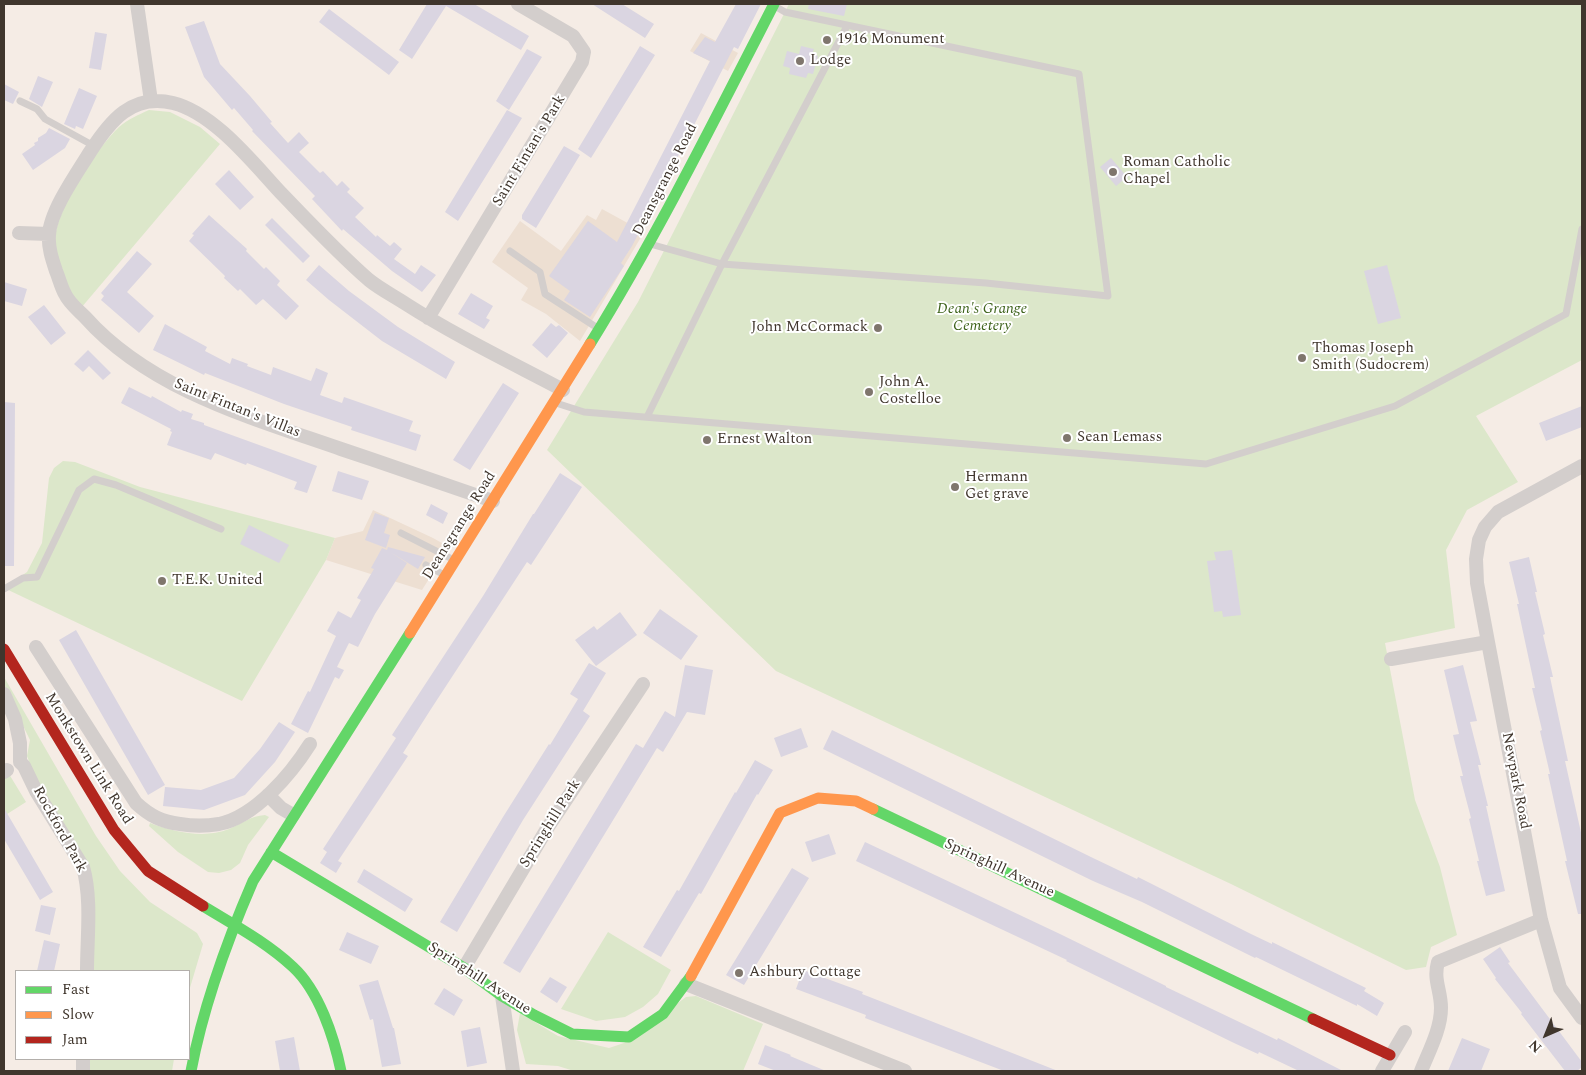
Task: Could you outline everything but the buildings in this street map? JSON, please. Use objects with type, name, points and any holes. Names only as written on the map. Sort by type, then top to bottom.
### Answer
[{"type":"street","points":[[137,4],[150,101]]},
{"type":"street","name":"Saint Fintan's Park","points":[[428,318],[582,62],[584,52],[573,36],[518,4]]},
{"type":"street","name":"Deansgrange Road","points":[[191,1071],[197,1040],[234,924],[253,881],[600,330],[650,244],[773,4]]},
{"type":"street","name":"Saint Fintan's Villas","points":[[493,501],[250,416],[192,393],[158,376],[124,354],[94,328],[66,296],[52,260],[49,234],[54,213],[94,146],[120,113],[137,104],[159,100],[176,103],[202,116],[223,132],[319,233],[372,282],[428,318],[563,390]]},
{"type":"street","points":[[19,233],[49,234]]},
{"type":"street","name":"Newpark Road","points":[[1582,466],[1498,512],[1485,526],[1479,540],[1476,559],[1477,583],[1541,920],[1560,988],[1582,1018]]},
{"type":"street","points":[[1390,659],[1488,642]]},
{"type":"street","points":[[36,646],[136,803],[152,816],[165,822],[190,826],[219,824],[241,815],[268,795],[294,768],[310,744]]},
{"type":"street","name":"Monkstown Link Road","points":[[4,649],[114,830],[148,871],[176,890],[261,940],[294,968],[311,990],[326,1022],[337,1051],[341,1071]]},
{"type":"street","name":"Springhill Park","points":[[464,968],[548,827],[643,684]]},
{"type":"street","name":"Rockford Park","points":[[4,694],[15,719],[20,743],[20,762],[83,867],[87,880],[87,970]]},
{"type":"street","points":[[268,795],[294,815]]},
{"type":"street","name":"Springhill Avenue","points":[[271,852],[464,968],[502,996],[534,1015],[572,1034],[629,1037],[663,1014],[686,984],[780,813],[818,798],[856,801],[1390,1055]]},
{"type":"street","points":[[1421,1071],[1440,1022],[1441,1007],[1435,973],[1438,962],[1541,920]]},
{"type":"street","points":[[686,984],[905,1071]]},
{"type":"street","points":[[502,996],[513,1071]]},
{"type":"street","points":[[1382,1071],[1405,1032]]},
{"type":"lane","points":[[650,244],[722,264],[986,283],[1108,296],[1078,74],[785,12],[773,4]]},
{"type":"lane","points":[[647,417],[722,264],[848,26]]},
{"type":"lane","points":[[20,101],[37,109],[45,120],[94,146]]},
{"type":"lane","points":[[555,402],[584,412],[1206,464],[1395,406],[1566,314],[1582,229]]},
{"type":"lane","points":[[510,250],[540,272],[545,294],[600,330]]},
{"type":"lane","points":[[4,590],[23,578],[37,577],[79,490],[94,479],[116,484],[221,529]]},
{"type":"lane","points":[[401,533],[456,561]]},
{"type":"lane","points":[[426,565],[446,576]]},
{"type":"shaded area","points":[[701,33],[738,53],[728,71],[690,51]]},
{"type":"shaded area","points":[[602,209],[644,232],[580,341],[546,314],[521,300],[528,288],[492,262],[520,221],[561,251],[587,215],[596,220]]},
{"type":"shaded area","points":[[373,510],[449,547],[422,590],[326,560],[335,538],[363,531]]},
{"type":"green space","name":"Dean's Grange Cemetery","points":[[789,4],[1582,4],[1582,360],[1476,416],[1518,482],[1467,510],[1446,550],[1455,628],[1385,643],[1415,800],[1440,867],[1457,935],[1431,947],[1426,967],[1406,970],[1231,884],[776,671],[547,450],[638,302]]},
{"type":"green space","points":[[149,110],[170,112],[200,127],[220,144],[81,308],[71,294],[57,259],[55,242],[62,214],[78,181],[99,150],[119,127],[133,117]]},
{"type":"green space","points":[[63,461],[75,462],[140,487],[335,538],[326,560],[242,701],[4,588],[27,572],[42,543],[49,478],[54,468]]},
{"type":"green space","points":[[4,677],[96,836],[120,871],[150,902],[197,933],[203,944],[190,988],[190,970],[92,970],[93,888],[38,785],[27,756],[30,740],[4,687]]},
{"type":"green space","points":[[9,774],[26,802],[4,816],[4,777]]},
{"type":"green space","points":[[265,815],[269,817],[248,845],[240,863],[231,870],[219,873],[208,872],[178,852],[149,826],[150,823],[179,831],[210,834],[229,829],[251,818]]},
{"type":"green space","points":[[608,932],[671,970],[658,994],[643,1007],[625,1017],[596,1021],[561,1009]]},
{"type":"green space","points":[[696,996],[763,1024],[743,1071],[574,1071],[558,1066],[526,1064],[517,1030],[520,1013],[558,1036],[609,1048],[624,1043],[686,997]]},
{"type":"green space","points":[[89,1060],[174,1060],[172,1071],[88,1071]]},
{"type":"traffic: fast","points":[[590,344],[663,218],[774,4]]},
{"type":"traffic: fast","points":[[191,1071],[202,1023],[217,974],[253,881],[410,633]]},
{"type":"traffic: fast","points":[[873,809],[1313,1019]]},
{"type":"traffic: fast","points":[[271,852],[464,968],[502,996],[572,1034],[629,1037],[663,1014],[691,976]]},
{"type":"traffic: fast","points":[[203,906],[250,934],[293,967],[302,977],[318,1001],[330,1029],[341,1071]]},
{"type":"traffic: slow","points":[[410,633],[590,344]]},
{"type":"traffic: slow","points":[[691,976],[780,813],[818,798],[856,801],[873,809]]},
{"type":"traffic: jam","points":[[4,649],[114,830],[148,871],[203,906]]},
{"type":"traffic: jam","points":[[1313,1019],[1390,1055]]},
{"type":"place","name":"1916 Monument","points":[[827,40]]},
{"type":"place","name":"Lodge","points":[[800,61]]},
{"type":"place","name":"Roman Catholic Chapel","points":[[1113,172]]},
{"type":"place","name":"John McCormack","points":[[878,328]]},
{"type":"place","name":"Thomas Joseph Smith (Sudocrem)","points":[[1302,358]]},
{"type":"place","name":"John A. Costelloe","points":[[869,392]]},
{"type":"place","name":"Sean Lemass","points":[[1067,438]]},
{"type":"place","name":"Ernest Walton","points":[[707,440]]},
{"type":"place","name":"Hermann Get grave","points":[[955,487]]},
{"type":"place","name":"T.E.K. United","points":[[162,581]]},
{"type":"place","name":"Ashbury Cottage","points":[[739,973]]}]
